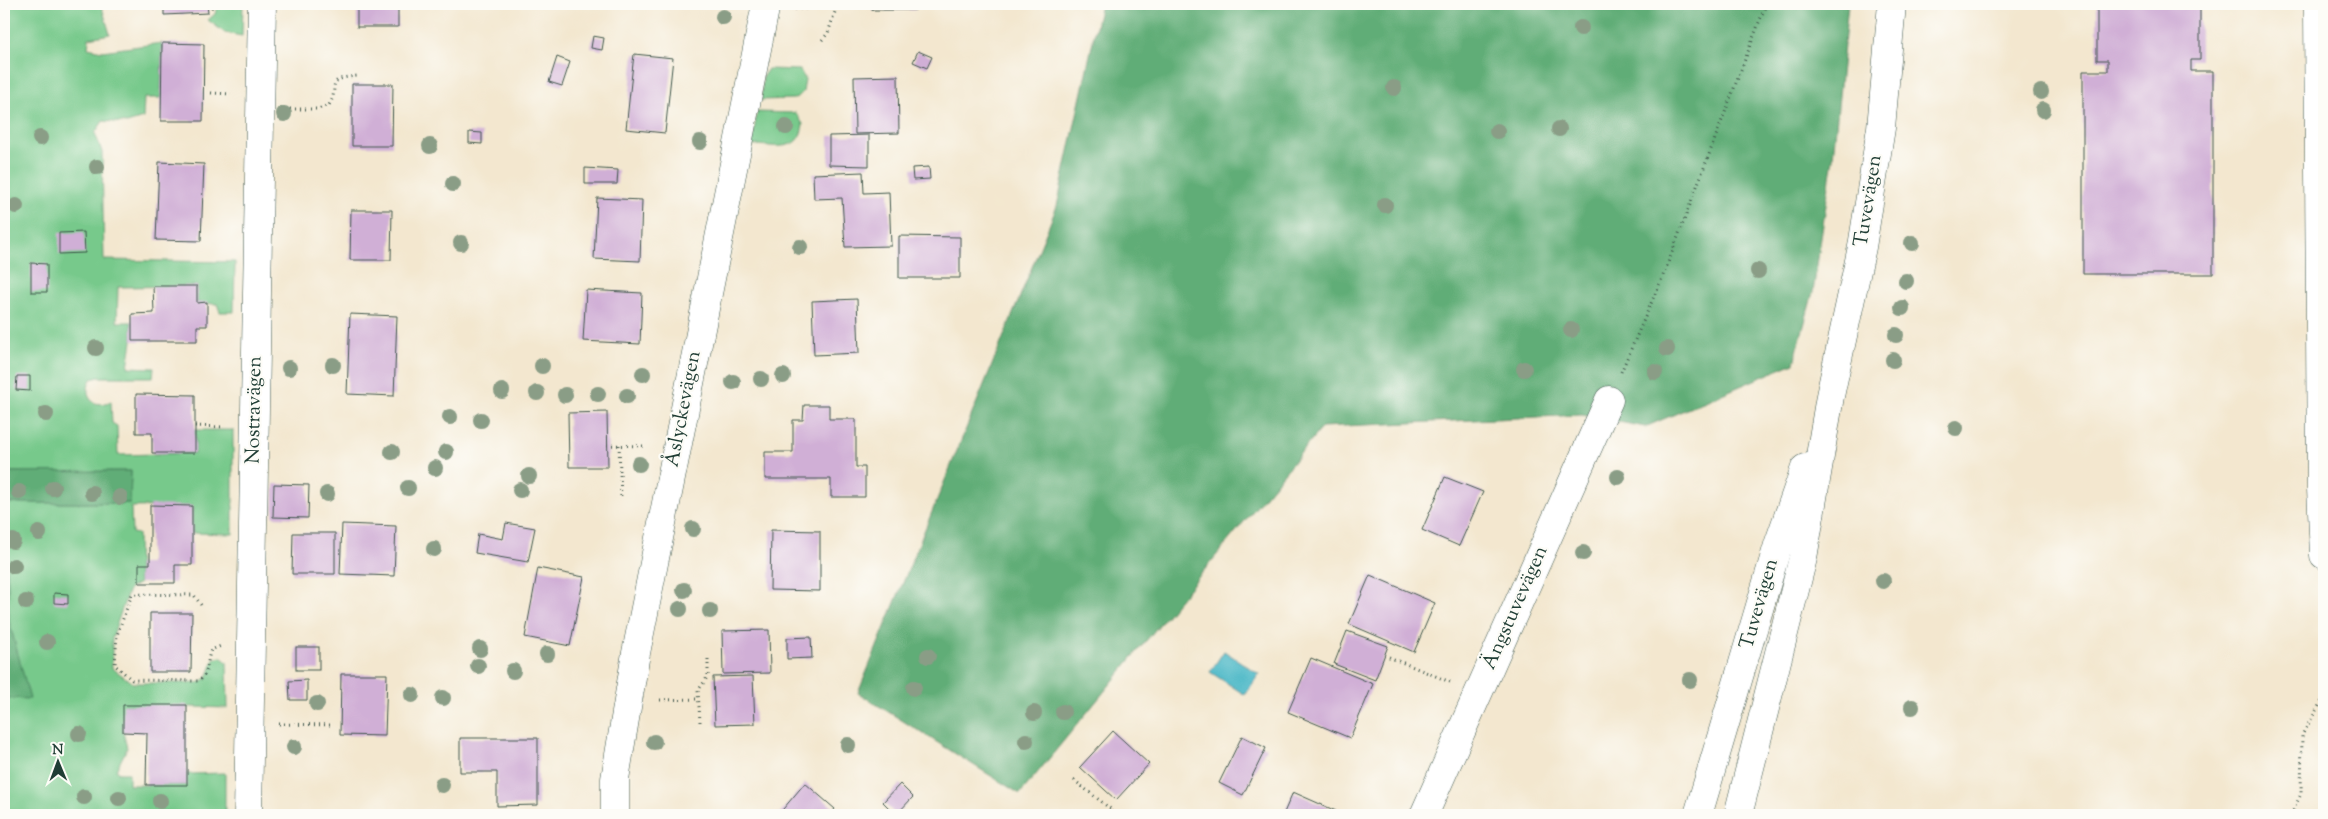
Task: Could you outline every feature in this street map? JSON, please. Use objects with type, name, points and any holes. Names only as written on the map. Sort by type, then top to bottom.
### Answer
[{"type":"street","name":"Nostravägen","points":[[248,815],[262,4]]},
{"type":"street","name":"Tuvevägen","points":[[1738,815],[1803,558],[1830,396],[1862,246],[1880,138],[1892,4]]},
{"type":"street","points":[[2318,4],[2321,478],[2324,556]]},
{"type":"street","name":"Åslyckevägen","points":[[615,815],[614,779],[628,700],[765,7]]},
{"type":"street","name":"Tuvevägen","points":[[1698,815],[1778,545],[1830,396]]},
{"type":"street","name":"Ängstuvevägen","points":[[1424,815],[1609,400]]},
{"type":"path","points":[[211,8],[214,4]]},
{"type":"path","points":[[765,7],[829,8],[838,4]]},
{"type":"path","points":[[822,40],[828,33],[838,4]]},
{"type":"path","points":[[1609,400],[1664,276],[1766,4]]},
{"type":"path","points":[[261,109],[324,107],[331,103],[333,87],[339,78],[357,76]]},
{"type":"path","points":[[607,445],[677,446]]},
{"type":"path","points":[[619,446],[621,499]]},
{"type":"path","points":[[201,605],[194,595],[132,594],[117,636],[115,665],[132,680],[199,681],[204,677],[207,670],[211,650],[220,646],[251,645]]},
{"type":"path","points":[[700,722],[698,691],[708,676],[708,657]]},
{"type":"path","points":[[1388,657],[1478,694]]},
{"type":"path","points":[[2291,815],[2301,794],[2302,735],[2324,697]]},
{"type":"path","points":[[628,700],[699,699]]},
{"type":"path","points":[[250,723],[334,725]]},
{"type":"path","points":[[1074,780],[1113,810],[1110,815]]},
{"type":"green space","points":[[4,4],[101,4],[110,34],[89,38],[88,48],[102,51],[162,43],[161,98],[144,98],[143,118],[127,123],[103,121],[95,133],[102,152],[104,260],[235,262],[234,312],[220,312],[217,304],[197,303],[197,286],[118,287],[117,322],[132,322],[132,341],[128,367],[154,368],[153,377],[99,377],[91,379],[88,391],[91,400],[94,402],[99,404],[111,401],[112,423],[117,426],[118,455],[195,453],[195,430],[233,430],[233,534],[192,533],[192,506],[131,507],[132,533],[138,534],[139,583],[129,589],[112,638],[112,668],[133,683],[199,683],[207,678],[214,659],[221,657],[227,662],[228,708],[124,705],[123,732],[127,748],[116,770],[120,773],[129,773],[129,785],[186,785],[187,774],[225,773],[225,815],[4,815],[4,698],[29,698],[9,621],[5,503],[130,503],[131,471],[4,472]]},
{"type":"green space","points":[[218,4],[243,4],[242,36],[225,33],[208,20],[215,14]]},
{"type":"green space","points":[[1101,4],[1848,4],[1833,158],[1813,292],[1794,363],[1645,427],[1582,415],[1322,427],[1020,794],[858,693],[1057,206]]},
{"type":"green space","points":[[768,69],[800,70],[805,79],[803,92],[794,99],[761,100],[763,76]]},
{"type":"green space","points":[[757,112],[796,113],[803,124],[801,134],[797,140],[785,146],[752,145]]},
{"type":"green space","points":[[131,471],[130,503],[5,503],[9,621],[30,699],[4,698],[4,472]]},
{"type":"water","points":[[1224,651],[1259,674],[1245,695],[1210,672]]},
{"type":"building","points":[[164,4],[207,4],[208,13],[164,15]]},
{"type":"building","points":[[357,4],[398,4],[398,27],[357,27]]},
{"type":"building","points":[[872,4],[915,4],[915,10],[872,10]]},
{"type":"building","points":[[2097,4],[2200,4],[2200,60],[2191,60],[2191,71],[2213,71],[2213,274],[2083,274],[2083,71],[2108,71],[2108,60],[2097,60]]},
{"type":"building","points":[[593,36],[604,38],[602,50],[591,48]]},
{"type":"building","points":[[162,43],[204,44],[203,121],[161,121]]},
{"type":"building","points":[[918,51],[932,57],[927,68],[913,62]]},
{"type":"building","points":[[634,54],[673,58],[665,133],[626,129]]},
{"type":"building","points":[[557,57],[570,62],[562,86],[549,82]]},
{"type":"building","points":[[898,76],[899,133],[855,134],[854,77]]},
{"type":"building","points":[[352,84],[393,84],[392,146],[352,146]]},
{"type":"building","points":[[469,132],[482,133],[482,144],[469,143]]},
{"type":"building","points":[[869,135],[869,166],[829,165],[829,136]]},
{"type":"building","points":[[159,162],[204,164],[201,241],[156,240]]},
{"type":"building","points":[[929,167],[930,179],[913,180],[912,168]]},
{"type":"building","points":[[585,168],[618,170],[617,184],[585,184]]},
{"type":"building","points":[[863,172],[864,193],[889,192],[891,246],[845,247],[842,198],[814,199],[813,174]]},
{"type":"building","points":[[597,198],[642,200],[640,261],[594,259]]},
{"type":"building","points":[[351,210],[392,210],[391,260],[350,260]]},
{"type":"building","points":[[84,232],[85,253],[59,254],[59,233]]},
{"type":"building","points":[[899,236],[960,237],[960,278],[899,278]]},
{"type":"building","points":[[31,263],[47,264],[47,292],[31,292]]},
{"type":"building","points":[[153,286],[197,286],[197,303],[207,302],[207,326],[197,326],[197,341],[132,341],[132,314],[154,313]]},
{"type":"building","points":[[586,290],[642,293],[640,344],[583,341]]},
{"type":"building","points":[[857,299],[859,353],[814,355],[812,301]]},
{"type":"building","points":[[350,314],[397,316],[394,396],[347,394]]},
{"type":"building","points":[[17,376],[30,376],[30,391],[16,390]]},
{"type":"building","points":[[136,394],[195,395],[195,453],[152,453],[152,433],[136,433]]},
{"type":"building","points":[[804,405],[829,405],[829,419],[856,419],[856,467],[865,467],[865,497],[831,497],[831,479],[765,479],[765,452],[793,452],[793,420],[803,420]]},
{"type":"building","points":[[607,412],[608,467],[569,467],[568,413]]},
{"type":"building","points":[[1445,477],[1483,492],[1459,546],[1422,530]]},
{"type":"building","points":[[274,484],[309,485],[308,518],[273,517]]},
{"type":"building","points":[[150,505],[192,506],[192,565],[175,565],[175,583],[139,583],[139,564],[150,564]]},
{"type":"building","points":[[506,523],[535,528],[528,562],[475,553],[478,534],[503,539]]},
{"type":"building","points":[[342,524],[396,526],[394,576],[340,574]]},
{"type":"building","points":[[771,530],[820,531],[820,591],[770,590]]},
{"type":"building","points":[[293,533],[335,533],[335,574],[292,574]]},
{"type":"building","points":[[538,568],[584,577],[570,646],[525,637]]},
{"type":"building","points":[[1370,575],[1435,603],[1414,652],[1349,624]]},
{"type":"building","points":[[54,593],[68,594],[68,604],[54,603]]},
{"type":"building","points":[[150,613],[192,613],[191,672],[150,672]]},
{"type":"building","points":[[769,630],[770,673],[723,674],[722,631]]},
{"type":"building","points":[[1347,631],[1388,646],[1375,680],[1334,664]]},
{"type":"building","points":[[811,637],[812,658],[787,659],[787,638]]},
{"type":"building","points":[[296,647],[319,647],[319,670],[296,670]]},
{"type":"building","points":[[1311,658],[1373,684],[1350,738],[1288,712]]},
{"type":"building","points":[[341,674],[387,674],[385,736],[340,735]]},
{"type":"building","points":[[753,676],[755,724],[715,725],[713,677]]},
{"type":"building","points":[[307,680],[307,700],[290,700],[289,681]]},
{"type":"building","points":[[123,705],[187,705],[187,785],[146,785],[147,733],[123,732]]},
{"type":"building","points":[[1113,731],[1149,764],[1116,800],[1080,767]]},
{"type":"building","points":[[1242,736],[1266,748],[1243,795],[1219,783]]},
{"type":"building","points":[[460,738],[538,738],[538,805],[497,806],[497,772],[460,772]]},
{"type":"building","points":[[805,783],[835,809],[830,815],[778,815]]},
{"type":"building","points":[[900,784],[913,797],[896,815],[883,802]]},
{"type":"building","points":[[1293,792],[1336,811],[1334,815],[1283,815]]}]
